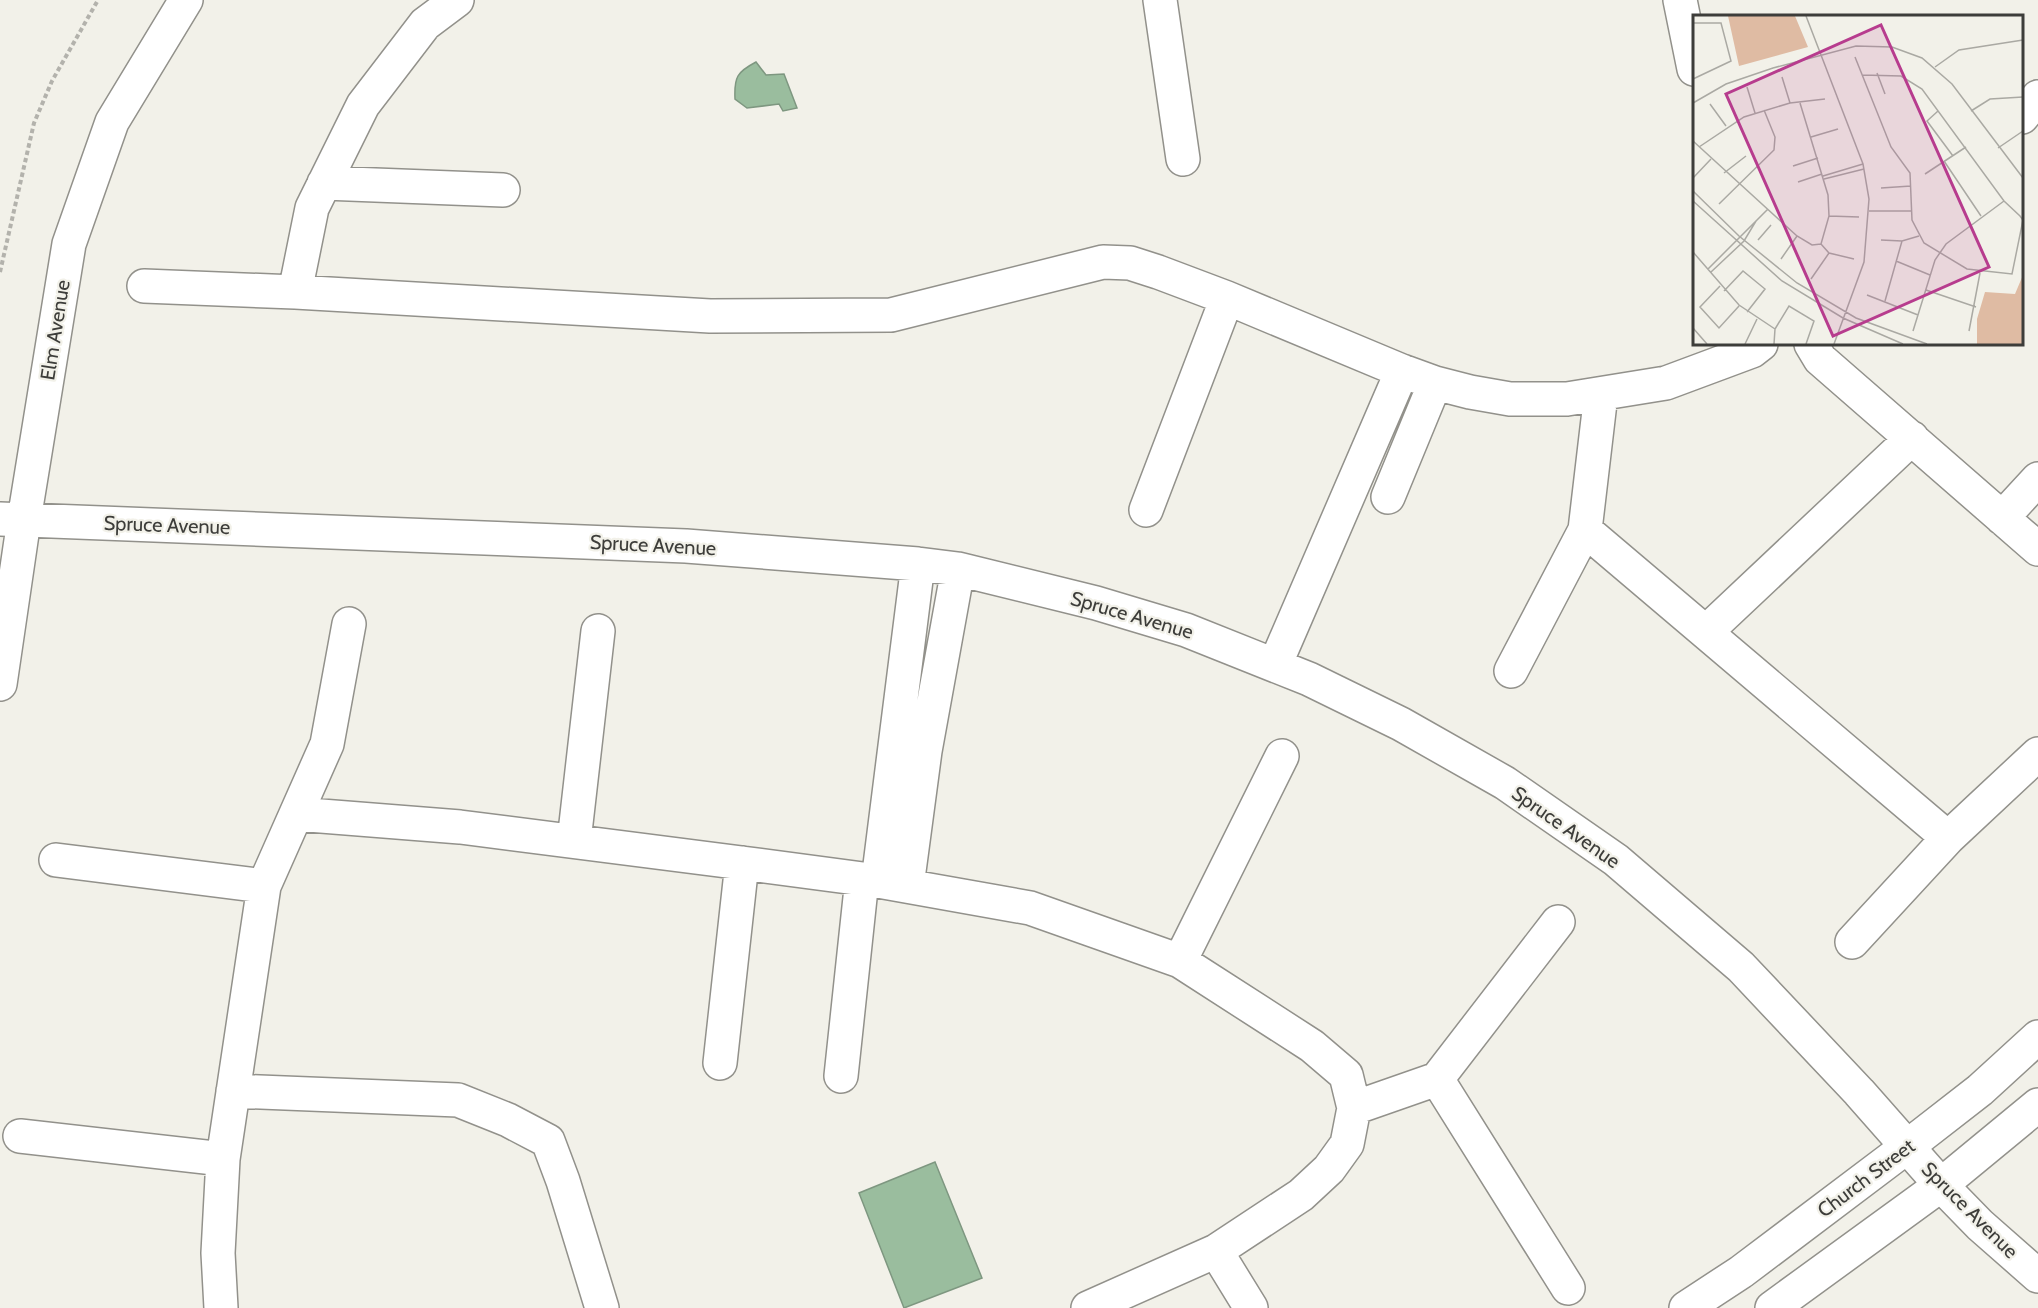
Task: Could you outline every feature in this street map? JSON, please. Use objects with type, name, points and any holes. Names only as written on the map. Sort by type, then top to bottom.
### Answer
[{"type":"street","name":"Elm Avenue","points":[[0,684],[12,520],[69,244],[112,122],[186,0]]},
{"type":"street","points":[[295,292],[312,208],[363,105],[424,24],[457,0]]},
{"type":"street","points":[[1160,0],[1183,159]]},
{"type":"street","points":[[1680,0],[1693,60]]},
{"type":"street","points":[[2023,116],[2038,97]]},
{"type":"street","points":[[324,183],[503,190]]},
{"type":"street","points":[[144,286],[295,292],[710,316],[891,315],[1103,262],[1130,263],[1227,298],[1435,383],[1510,399],[1567,399],[1666,383],[1752,351],[1760,345]]},
{"type":"street","points":[[1146,510],[1227,298]]},
{"type":"street","points":[[1812,345],[1820,359],[2038,549]]},
{"type":"street","points":[[1275,665],[1402,371]]},
{"type":"street","points":[[1388,497],[1435,383]]},
{"type":"street","points":[[1511,671],[1585,530],[1601,394]]},
{"type":"street","points":[[1706,632],[1912,438]]},
{"type":"street","points":[[2002,518],[2038,479]]},
{"type":"street","name":"Spruce Avenue","points":[[12,520],[674,545],[918,564],[958,569],[1096,603],[1186,630],[1309,679],[1422,736],[1505,783],[1616,860],[1742,967],[1908,1146],[1941,1185],[1980,1225],[2038,1276]]},
{"type":"street","points":[[1585,530],[1948,838]]},
{"type":"street","points":[[841,1076],[882,882],[918,564]]},
{"type":"street","points":[[882,882],[925,751],[958,569]]},
{"type":"street","points":[[221,1308],[218,1253],[223,1159],[264,886],[327,744],[350,624]]},
{"type":"street","points":[[574,842],[598,631]]},
{"type":"street","points":[[1852,942],[1948,838],[2038,754]]},
{"type":"street","points":[[1180,961],[1282,756]]},
{"type":"street","points":[[296,814],[460,827],[742,863],[882,882],[1030,908],[1180,961],[1312,1046],[1346,1075],[1354,1108],[1347,1144],[1329,1169],[1302,1195],[1216,1251],[1088,1308]]},
{"type":"street","points":[[56,860],[264,886]]},
{"type":"street","points":[[720,1063],[742,863]]},
{"type":"street","points":[[1354,1108],[1437,1079],[1558,922]]},
{"type":"street","name":"Church Street","points":[[1686,1308],[1741,1272],[1908,1146],[1980,1090],[2038,1037]]},
{"type":"street","points":[[1437,1079],[1568,1288]]},
{"type":"street","points":[[233,1091],[458,1100],[508,1120],[548,1141],[563,1181],[602,1308]]},
{"type":"street","points":[[1772,1308],[1941,1185],[2038,1105]]},
{"type":"street","points":[[20,1136],[223,1159]]},
{"type":"street","points":[[1216,1251],[1251,1308]]},
{"type":"path","points":[[0,272],[34,123],[52,81],[80,28],[98,0]]},
{"type":"shaded area","points":[[756,62],[766,75],[784,74],[797,108],[783,111],[779,104],[747,108],[735,99],[735,85],[738,76]]},
{"type":"shaded area","points":[[935,1162],[982,1278],[904,1308],[859,1193]]}]
